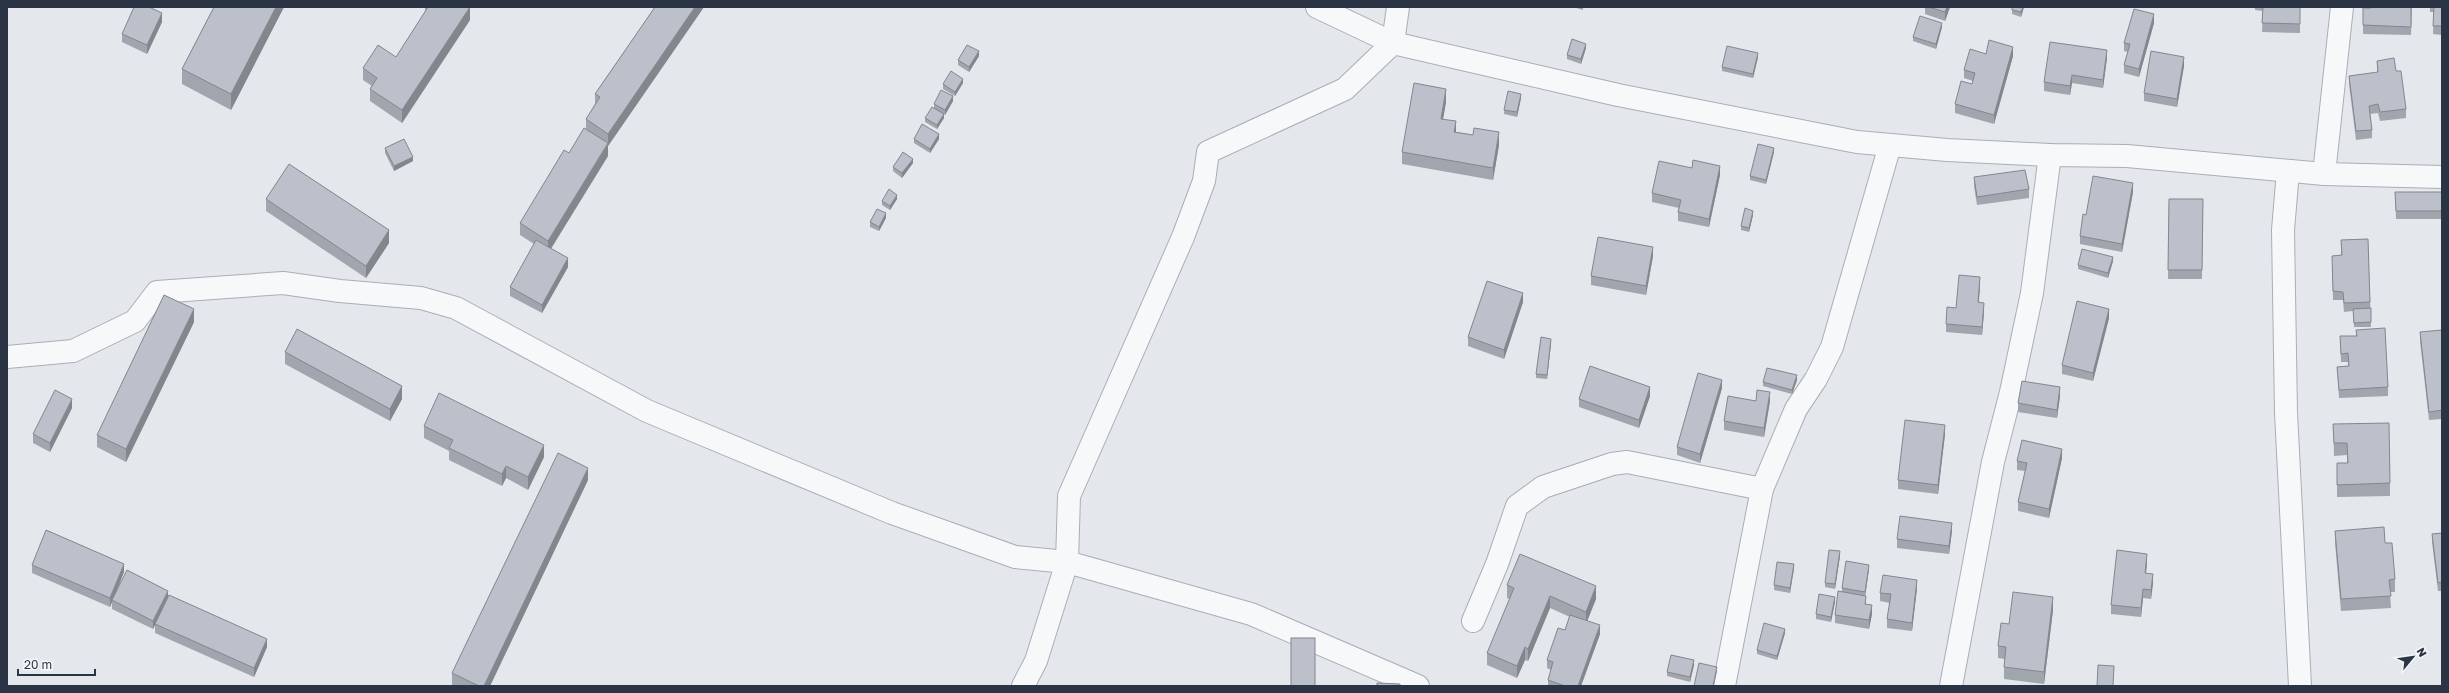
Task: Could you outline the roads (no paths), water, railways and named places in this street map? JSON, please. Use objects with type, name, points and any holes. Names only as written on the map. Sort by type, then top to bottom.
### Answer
[{"type":"street","points":[[1317,7],[1393,43],[1618,95],[1857,142],[2050,155],[2127,156],[2324,174],[2442,176]]},
{"type":"street","points":[[1023,686],[1036,661],[1067,562],[1069,496],[1184,237],[1204,181],[1208,152],[1345,89],[1393,43],[1398,7]]},
{"type":"street","points":[[2324,174],[2342,7]]},
{"type":"street","points":[[1724,686],[1762,489],[1796,409],[1816,379],[1832,347],[1890,145]]},
{"type":"street","points":[[1951,686],[1991,470],[2032,293],[2050,155]]},
{"type":"street","points":[[2288,171],[2282,230],[2286,413],[2300,686]]},
{"type":"street","points":[[7,357],[73,351],[135,321],[157,292],[283,283],[340,291],[421,298],[456,308],[647,411],[892,513],[1015,557],[1067,562],[1251,614],[1418,686]]},
{"type":"street","points":[[1473,621],[1497,564],[1517,506],[1543,487],[1612,464],[1627,462],[1762,489]]}]
